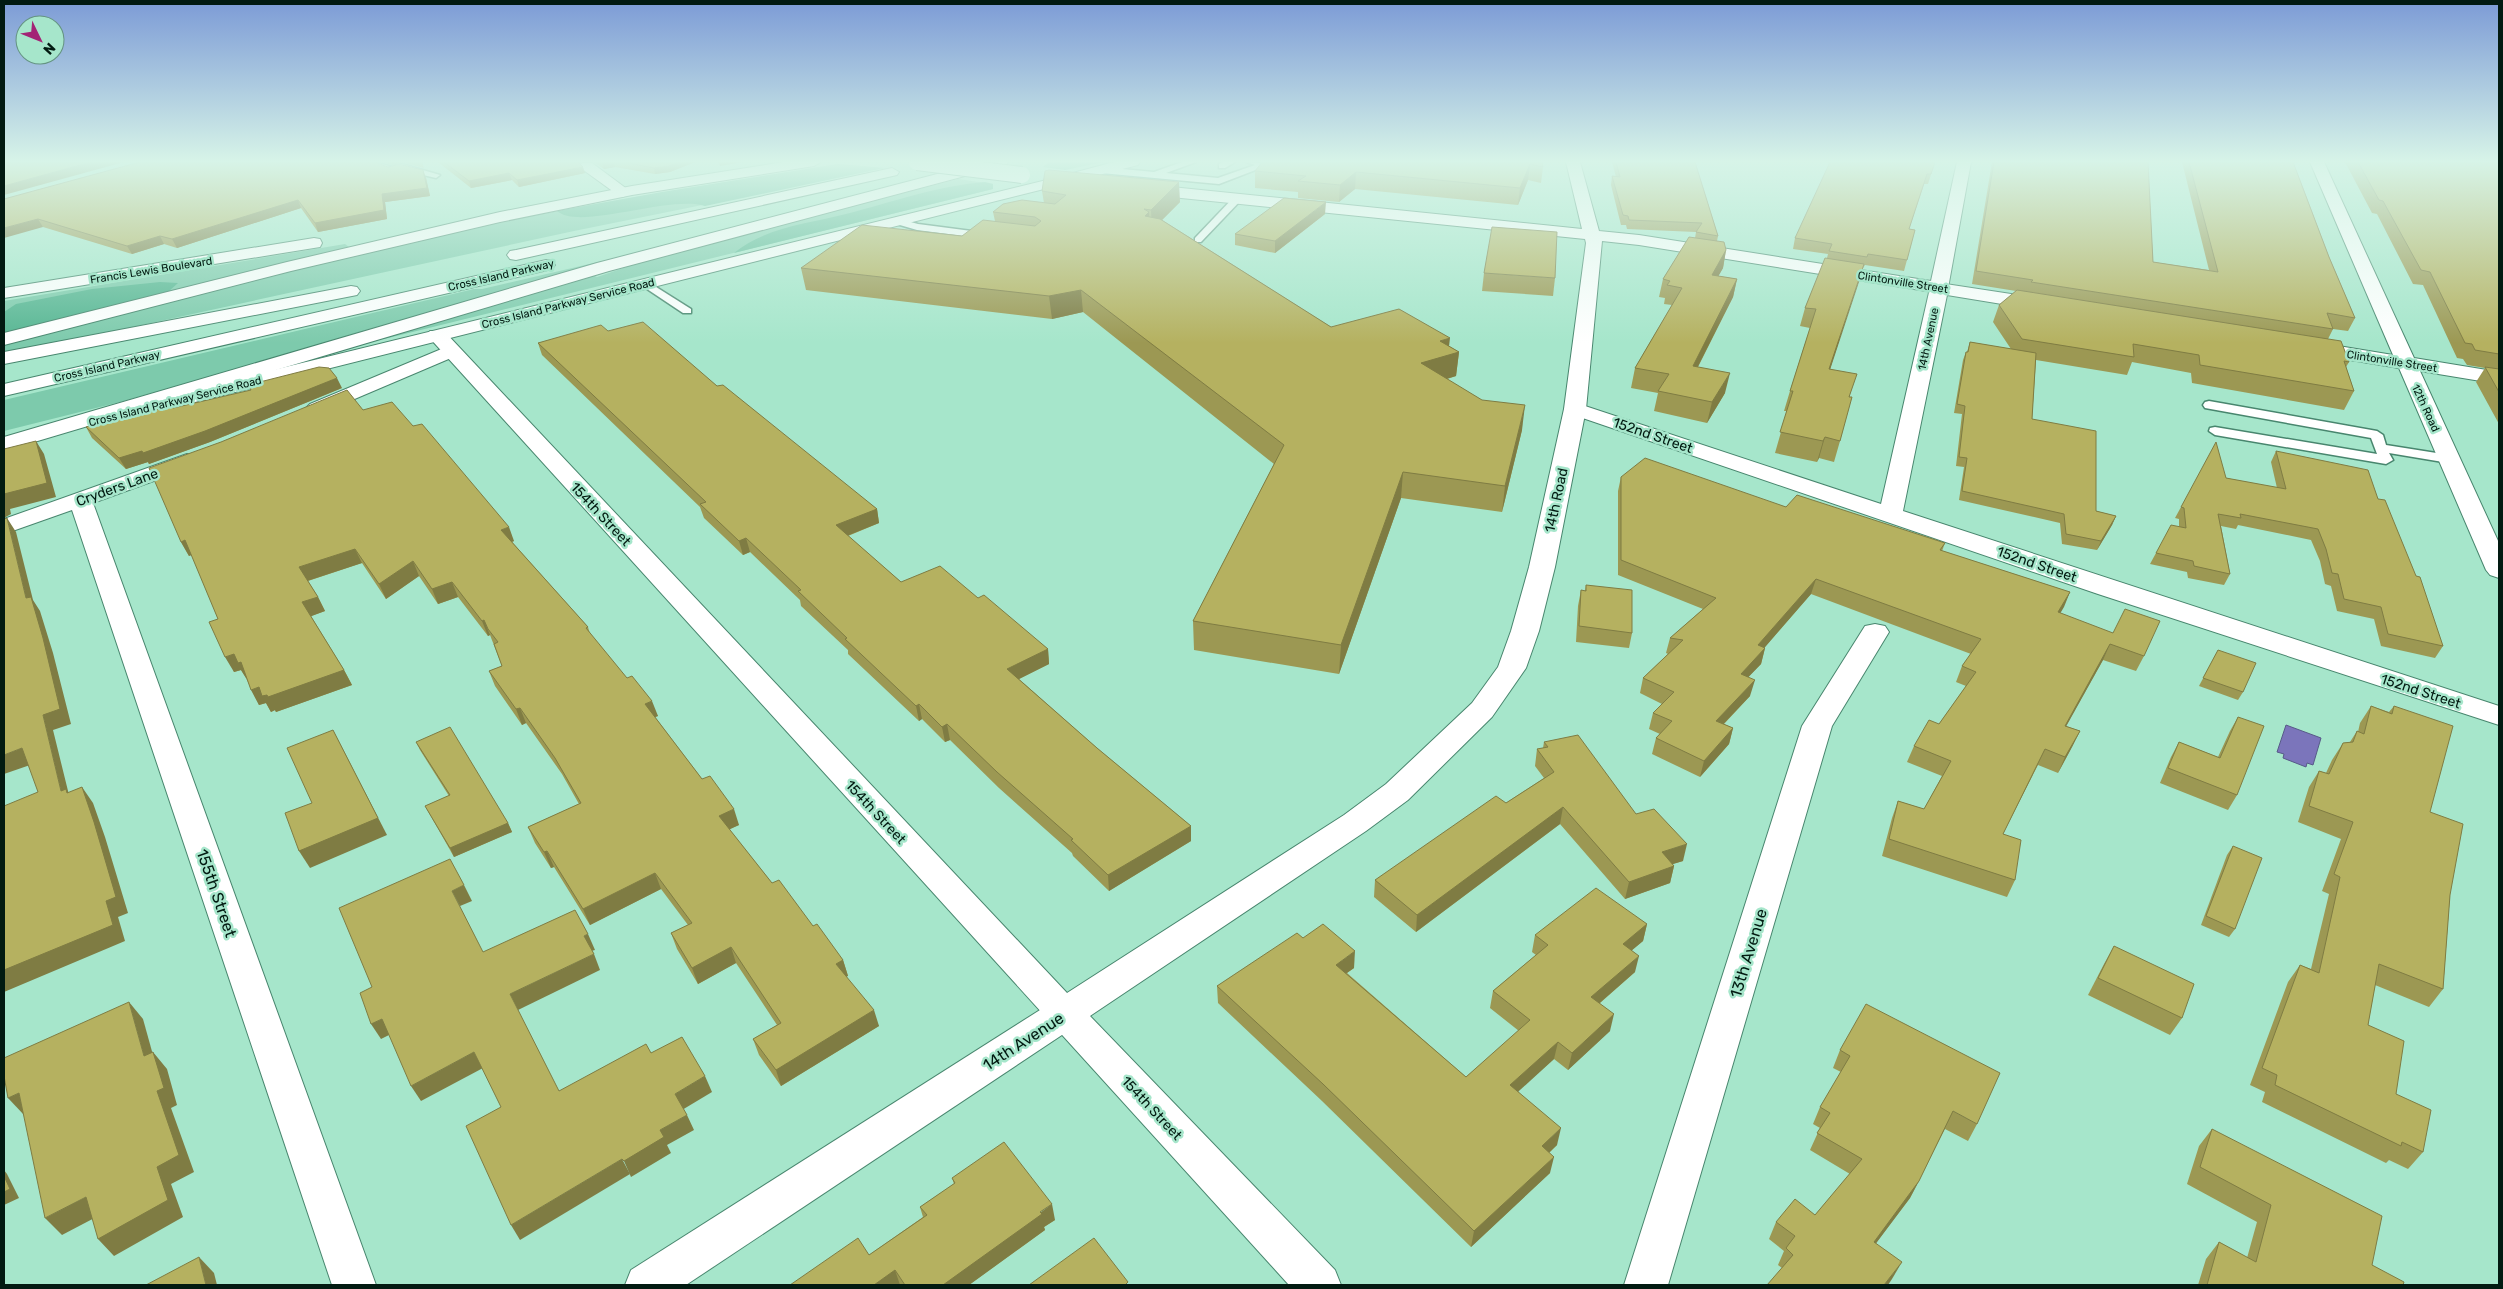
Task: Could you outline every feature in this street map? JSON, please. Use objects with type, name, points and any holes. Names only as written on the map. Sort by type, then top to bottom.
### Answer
[{"type":"main road","name":"Francis Lewis Boulevard","points":[[4,293],[441,222]]},
{"type":"main road","points":[[4,339],[394,241],[482,222]]},
{"type":"main road","name":"Cross Island Parkway","points":[[494,260],[665,222]]},
{"type":"main road","name":"Cross Island Parkway","points":[[4,390],[737,222]]},
{"type":"main road","points":[[4,444],[596,269],[773,222]]},
{"type":"main road","name":"Cross Island Parkway Service Road","points":[[4,444],[444,343],[645,284],[891,222]]},
{"type":"main road","name":"Clintonville Street","points":[[1475,222],[1591,234],[2063,308]]},
{"type":"main road","name":"14th Road","points":[[1397,792],[1482,710],[1512,668],[1525,631],[1542,567],[1575,409],[1594,242],[1588,222]]},
{"type":"main road","name":"14th Avenue","points":[[1890,515],[1952,222]]},
{"type":"main road","name":"12th Road","points":[[2344,222],[2405,363],[2499,570]]},
{"type":"main road","name":"Cross Island Parkway","points":[[4,358],[380,286],[4,371]]},
{"type":"main road","points":[[301,415],[444,343]]},
{"type":"main road","name":"154th Street","points":[[444,343],[1064,1014],[1319,1285]]},
{"type":"main road","name":"Clintonville Street","points":[[2287,344],[2499,378]]},
{"type":"main road","name":"152nd Street","points":[[1575,409],[2499,716]]},
{"type":"main road","name":"Cryders Lane","points":[[4,528],[210,452]]},
{"type":"main road","name":"155th Street","points":[[81,500],[354,1285]]},
{"type":"main road","name":"13th Avenue","points":[[1646,1285],[1818,726],[1875,632]]},
{"type":"main road","name":"14th Avenue","points":[[647,1285],[1355,824],[1397,792]]},
{"type":"lane","points":[[901,222],[924,228],[1000,238]]},
{"type":"lane","points":[[1198,240],[1215,222]]},
{"type":"lane","points":[[645,284],[687,311]]},
{"type":"lane","points":[[2209,405],[2377,435],[2380,448],[2386,460],[2215,431]]},
{"type":"lane","points":[[2380,448],[2449,458]]},
{"type":"green space","points":[[618,222],[4,355],[4,345],[114,315],[337,258],[497,223]]},
{"type":"green space","points":[[791,222],[858,222],[384,339],[377,337],[590,274],[597,277],[656,257]]},
{"type":"green space","points":[[809,222],[859,222],[734,253],[760,237],[787,227]]},
{"type":"green space","points":[[345,244],[349,247],[4,335],[4,301]]},
{"type":"green space","points":[[645,251],[124,401],[4,431],[4,400],[474,289],[482,289]]},
{"type":"green space","points":[[160,282],[178,283],[168,292],[4,335],[4,312],[16,304],[92,289]]},
{"type":"shaded area","points":[[2286,725],[2321,738],[2313,765],[2307,763],[2306,767],[2283,758],[2284,754],[2277,752]]},
{"type":"building","points":[[4,222],[26,222],[4,228]]},
{"type":"building","points":[[48,222],[226,222],[172,239],[160,236],[127,246]]},
{"type":"building","points":[[980,222],[1002,222],[1035,226],[1040,222],[1165,222],[1331,327],[1399,309],[1450,338],[1440,341],[1459,352],[1421,363],[1482,400],[1525,405],[1505,486],[1403,472],[1341,645],[1193,621],[1284,445],[1081,290],[1049,296],[801,268],[862,225],[962,236]]},
{"type":"building","points":[[1251,222],[1300,222],[1275,241],[1235,234]]},
{"type":"building","points":[[1681,222],[1714,222],[1718,236],[1696,232],[1702,223]]},
{"type":"building","points":[[1802,222],[1911,222],[1909,229],[1915,230],[1907,260],[1868,254],[1867,257],[1829,251],[1832,244],[1795,238]]},
{"type":"building","points":[[1984,222],[2151,222],[2153,262],[2218,272],[2205,222],[2316,222],[2355,318],[2327,313],[2333,329],[2031,282],[2033,280],[1976,271]]},
{"type":"building","points":[[2395,222],[2499,222],[2499,354],[2475,350],[2472,344],[2465,343],[2430,272],[2421,270]]},
{"type":"building","points":[[1492,227],[1557,232],[1555,278],[1484,273]]},
{"type":"building","points":[[1689,237],[1724,242],[1726,250],[1712,275],[1737,279],[1693,366],[1730,373],[1712,402],[1658,391],[1669,374],[1635,368],[1682,288],[1667,285],[1670,281],[1663,279]]},
{"type":"building","points":[[1825,258],[1864,264],[1829,369],[1857,374],[1849,397],[1852,397],[1840,441],[1825,437],[1823,441],[1780,432],[1793,391],[1790,391],[1816,309],[1805,308]]},
{"type":"building","points":[[2017,290],[2341,341],[2349,362],[2344,361],[2354,391],[2200,365],[2199,355],[2133,344],[2134,357],[2022,339],[1999,305]]},
{"type":"building","points":[[643,322],[717,386],[723,385],[877,509],[836,525],[901,582],[940,566],[978,598],[984,595],[1048,649],[1007,669],[1097,748],[1191,826],[1108,875],[1071,840],[1073,839],[997,772],[947,724],[942,727],[919,704],[916,706],[845,639],[847,638],[798,591],[801,590],[746,538],[739,541],[700,504],[706,502],[538,343],[601,325],[608,331]]},
{"type":"building","points":[[1970,342],[2036,353],[2032,419],[2096,431],[2096,511],[2116,516],[2101,541],[2066,534],[2064,514],[1962,491],[1967,458],[1959,457],[1965,406],[1957,404],[1966,352],[1968,352]]},
{"type":"building","points":[[319,367],[329,368],[337,378],[205,431],[143,453],[142,451],[119,458],[86,427],[172,406],[173,408],[251,390],[248,385]]},
{"type":"building","points":[[2485,367],[2499,369],[2499,392]]},
{"type":"building","points":[[347,390],[363,410],[392,402],[413,426],[422,424],[509,527],[501,530],[588,627],[586,628],[627,678],[632,676],[652,701],[645,704],[702,779],[710,776],[734,809],[719,816],[772,883],[779,880],[813,926],[817,924],[843,960],[836,964],[874,1010],[776,1070],[753,1039],[781,1023],[731,947],[692,968],[671,933],[692,923],[655,873],[583,909],[547,851],[544,852],[528,827],[581,803],[555,758],[520,708],[516,709],[489,671],[502,666],[494,644],[498,642],[484,620],[482,621],[452,582],[432,589],[413,561],[379,584],[355,549],[299,567],[318,597],[302,602],[344,670],[268,697],[267,695],[262,696],[259,687],[251,690],[241,662],[238,663],[234,654],[225,657],[209,622],[218,619],[185,540],[181,542],[149,468],[221,442]]},
{"type":"building","points":[[36,441],[47,483],[4,494],[4,449]]},
{"type":"building","points":[[2216,442],[2226,478],[2286,489],[2276,451],[2368,470],[2378,499],[2385,500],[2416,576],[2420,577],[2443,646],[2388,634],[2381,607],[2344,599],[2338,574],[2332,573],[2326,549],[2318,529],[2240,514],[2241,518],[2218,514],[2230,574],[2194,566],[2193,561],[2156,553],[2171,525],[2186,528],[2184,508],[2181,507]]},
{"type":"building","points":[[1645,458],[1786,507],[1797,495],[1945,543],[1940,550],[2070,592],[2058,612],[2113,633],[2125,609],[2160,621],[2144,656],[2110,644],[2065,726],[2080,731],[2065,757],[2045,749],[2003,834],[2021,840],[2015,880],[1889,839],[1898,801],[1924,809],[1951,761],[1914,746],[1929,720],[1939,724],[1976,672],[1962,666],[1981,639],[1816,579],[1758,645],[1765,648],[1741,674],[1755,680],[1716,721],[1733,728],[1704,761],[1656,738],[1672,721],[1653,713],[1674,692],[1643,678],[1683,640],[1670,638],[1716,598],[1621,560],[1621,477]]},
{"type":"building","points":[[7,518],[26,598],[31,597],[60,709],[43,715],[61,791],[66,789],[67,793],[82,787],[116,897],[106,901],[113,925],[4,970],[4,806],[38,792],[22,748],[4,755],[4,519]]},
{"type":"building","points":[[1586,585],[1632,590],[1632,633],[1579,626],[1581,590],[1586,591]]},
{"type":"building","points":[[2218,650],[2256,663],[2243,692],[2203,678]]},
{"type":"building","points":[[2371,706],[2392,714],[2394,706],[2453,726],[2430,812],[2463,824],[2450,895],[2443,989],[2379,964],[2368,1025],[2404,1041],[2396,1094],[2431,1110],[2423,1152],[2402,1142],[2401,1146],[2275,1085],[2277,1075],[2262,1068],[2300,965],[2319,973],[2340,877],[2334,874],[2353,822],[2309,806],[2319,771],[2329,774],[2343,743],[2353,742],[2357,731],[2364,734]]},
{"type":"building","points":[[2238,717],[2264,726],[2237,795],[2168,768],[2179,742],[2220,758]]},
{"type":"building","points":[[450,727],[508,823],[450,848],[425,806],[450,795],[416,742]]},
{"type":"building","points":[[333,730],[378,818],[299,851],[285,813],[312,803],[287,748]]},
{"type":"building","points":[[1578,735],[1636,814],[1654,809],[1687,844],[1662,852],[1674,866],[1629,882],[1563,807],[1417,915],[1375,880],[1496,796],[1506,803],[1554,772],[1537,749],[1548,747],[1544,742]]},
{"type":"building","points":[[2233,846],[2262,858],[2235,929],[2206,916]]},
{"type":"building","points":[[450,859],[464,885],[452,891],[483,952],[575,910],[588,934],[584,936],[594,954],[510,994],[559,1091],[646,1044],[651,1053],[682,1037],[705,1076],[675,1094],[687,1115],[660,1130],[664,1137],[624,1161],[622,1159],[511,1225],[466,1126],[501,1107],[474,1052],[411,1086],[382,1019],[371,1024],[360,993],[372,987],[339,908]]},
{"type":"building","points":[[1596,888],[1647,924],[1623,944],[1639,956],[1591,997],[1614,1014],[1572,1053],[1558,1042],[1510,1085],[1561,1128],[1542,1146],[1554,1157],[1474,1231],[1323,1084],[1217,986],[1297,933],[1303,938],[1323,924],[1355,951],[1336,965],[1466,1077],[1530,1020],[1493,991],[1548,945],[1535,935]]},
{"type":"building","points":[[2114,946],[2194,984],[2182,1018],[2098,978]]},
{"type":"building","points":[[129,1002],[144,1056],[153,1052],[164,1088],[157,1091],[179,1155],[157,1167],[168,1200],[98,1239],[86,1197],[45,1218],[19,1093],[8,1098],[4,1076],[4,1058]]},
{"type":"building","points":[[1866,1004],[2000,1073],[1977,1124],[1953,1111],[1919,1181],[1874,1242],[1902,1262],[1884,1285],[1767,1285],[1793,1255],[1786,1248],[1795,1236],[1776,1222],[1795,1199],[1815,1215],[1862,1159],[1817,1133],[1830,1113],[1820,1107],[1850,1056],[1840,1050]]},
{"type":"building","points":[[2212,1129],[2382,1216],[2372,1265],[2404,1282],[2403,1285],[2207,1285],[2219,1242],[2256,1262],[2271,1205],[2200,1167]]},
{"type":"building","points":[[1004,1142],[1052,1204],[1040,1212],[1042,1214],[943,1285],[905,1285],[895,1270],[874,1285],[790,1285],[858,1238],[869,1255],[927,1215],[920,1207],[955,1183],[952,1178]]},
{"type":"building","points":[[4,1176],[10,1189],[4,1192]]},
{"type":"building","points":[[1094,1238],[1128,1282],[1125,1285],[1029,1285]]},
{"type":"building","points":[[199,1257],[206,1285],[146,1285]]}]
